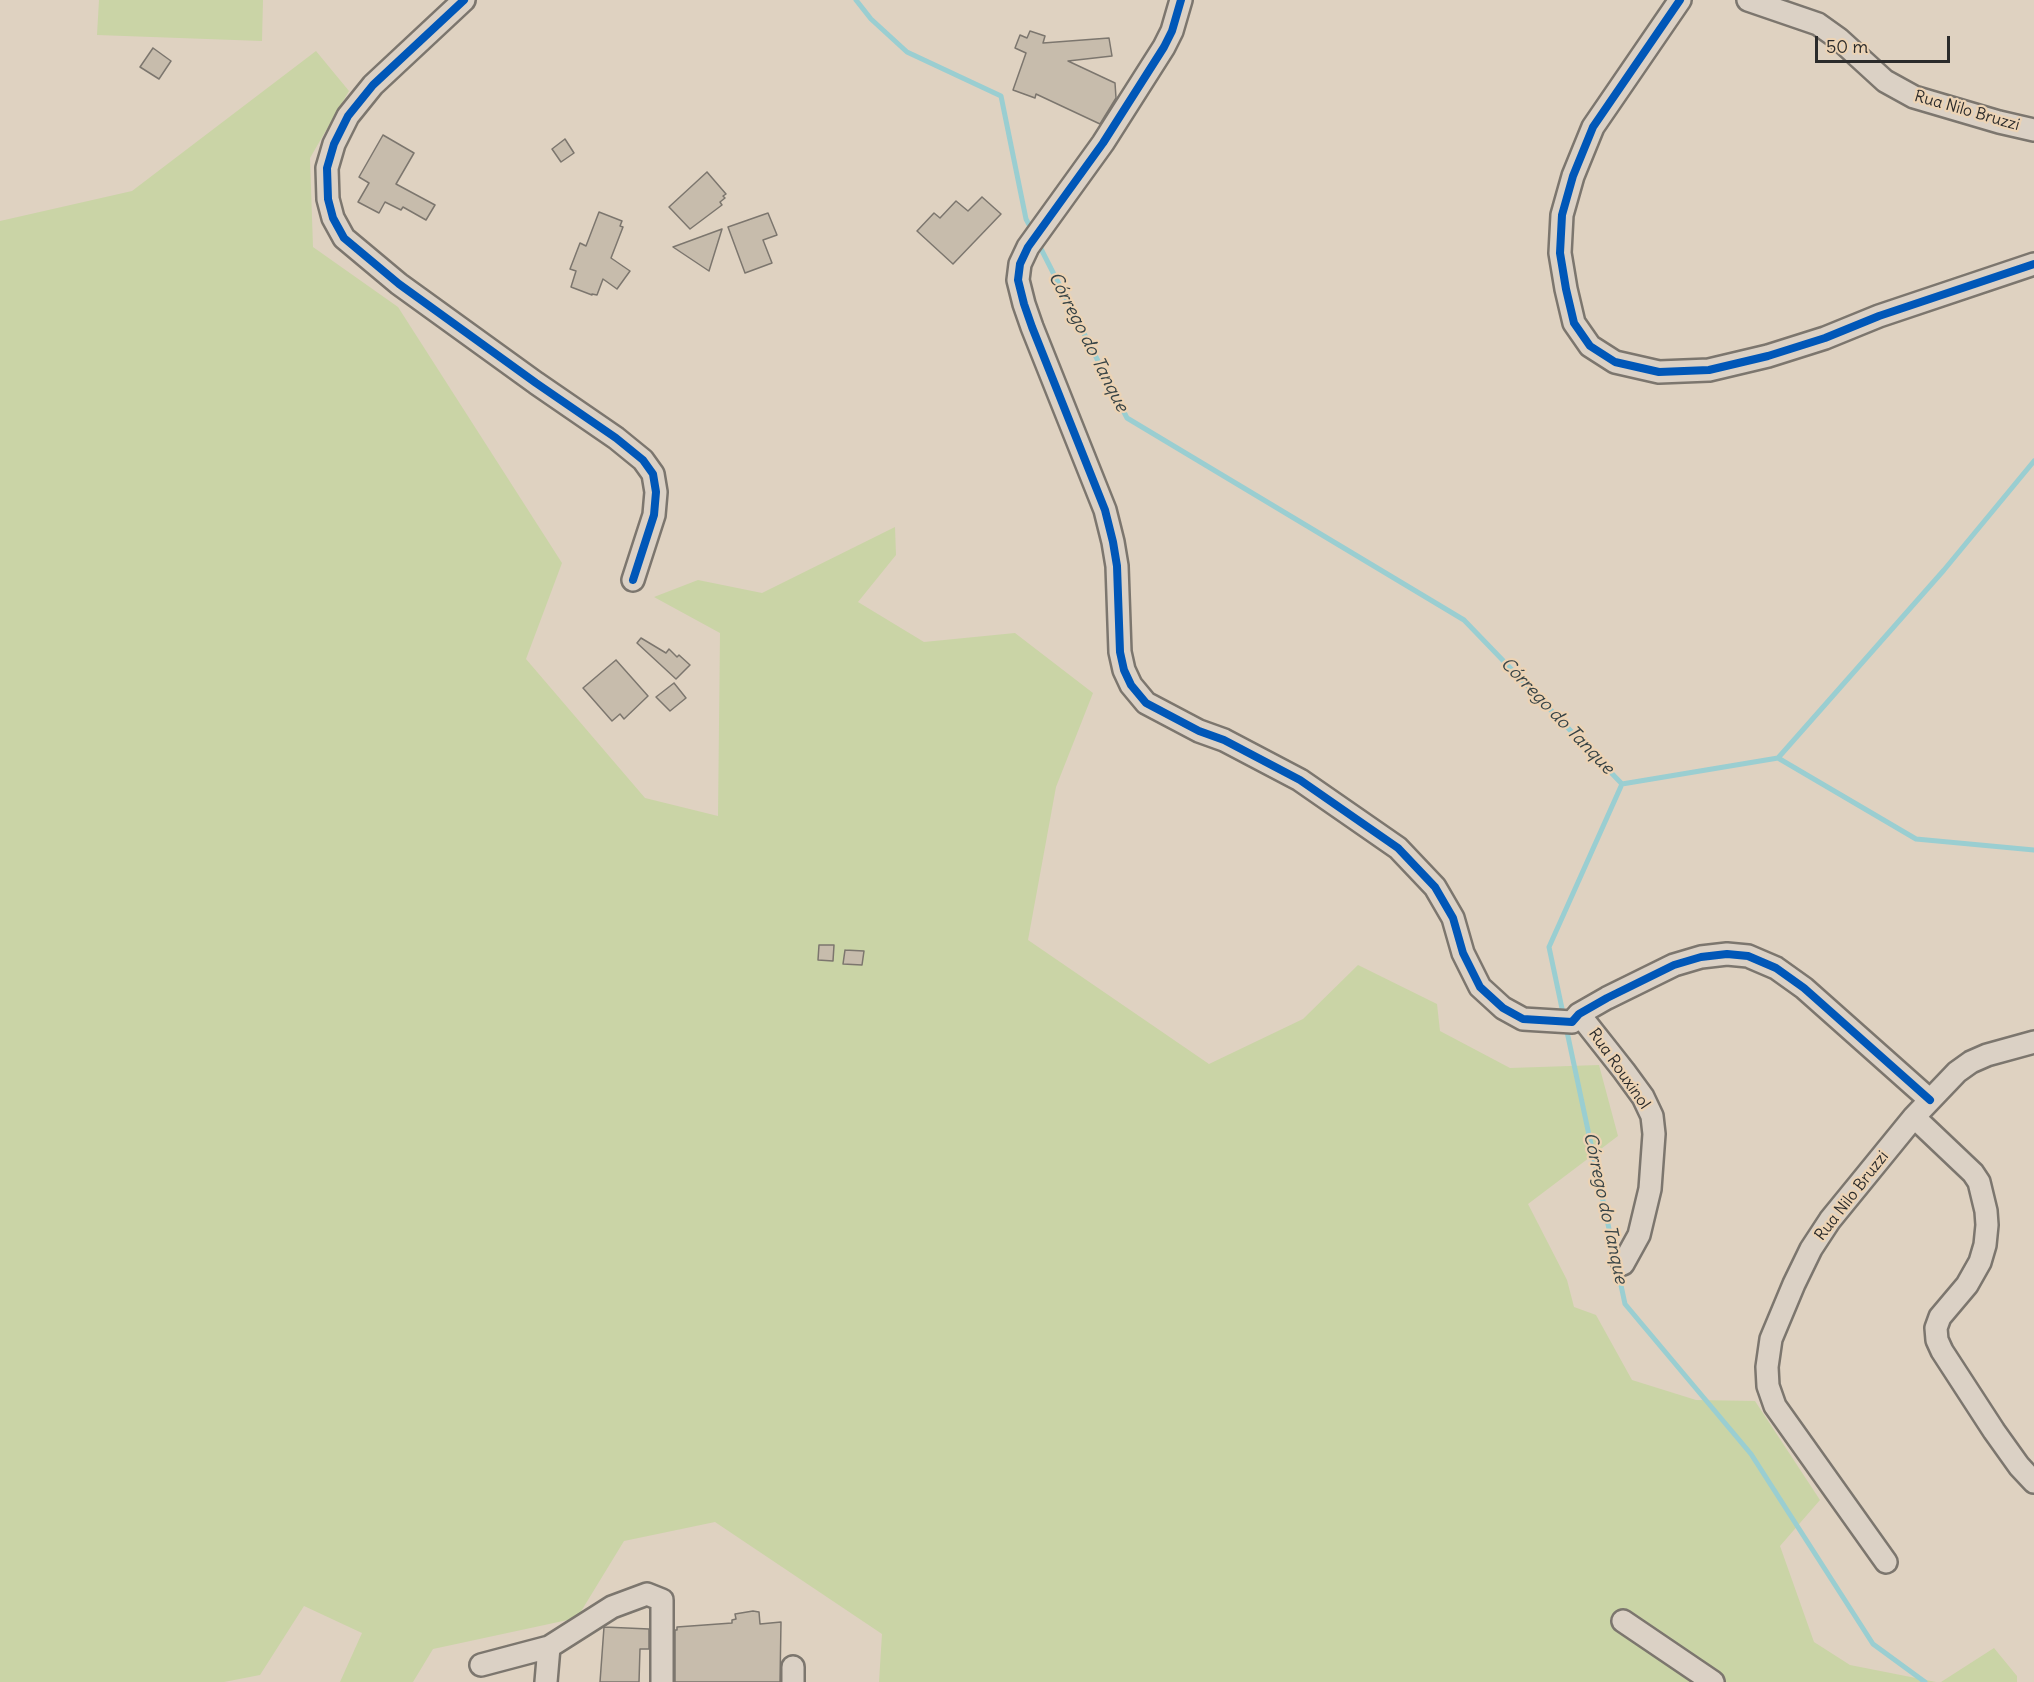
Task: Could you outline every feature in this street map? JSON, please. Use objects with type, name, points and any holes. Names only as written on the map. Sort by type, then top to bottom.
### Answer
[{"type":"street","points":[[464,0],[373,85],[348,116],[334,144],[327,168],[328,199],[333,218],[344,238],[399,284],[616,438],[643,460],[653,474],[656,492],[654,515],[633,580]]},
{"type":"street","points":[[1181,0],[1172,31],[1164,47],[1103,143],[1028,247],[1020,264],[1018,280],[1041,349],[1105,510],[1117,566],[1120,652],[1124,670],[1131,685],[1146,703],[1300,780],[1398,848],[1435,887],[1453,918],[1463,953],[1480,987],[1513,1014],[1523,1019],[1543,1021],[1576,1018],[1607,998],[1674,965],[1710,956],[1727,954],[1748,956],[1776,968],[1804,988],[1930,1100]]},
{"type":"street","points":[[1680,0],[1593,127],[1573,176],[1562,215],[1560,253],[1566,289],[1574,323],[1590,346],[1615,362],[1659,372],[1709,370],[1768,356],[1813,342],[1880,316],[2034,264]]},
{"type":"street","name":"Rua Nilo Bruzzi","points":[[1748,0],[1818,24],[1839,39],[1885,81],[1914,98],[2034,130]]},
{"type":"street","name":"Rua Rouxinol","points":[[1576,1018],[1624,1071],[1652,1116],[1654,1134],[1650,1189],[1639,1235],[1623,1264]]},
{"type":"street","name":"Rua Nilo Bruzzi","points":[[1886,1562],[1780,1415],[1768,1386],[1767,1367],[1771,1339],[1811,1250],[1830,1220],[1914,1117],[1957,1072],[1971,1062],[1987,1055],[2034,1042]]},
{"type":"street","points":[[1914,1117],[1973,1173],[1979,1182],[1986,1211],[1985,1245],[1980,1262],[1967,1285],[1940,1317],[1936,1328],[1937,1340],[1994,1431],[2019,1466],[2034,1482]]},
{"type":"street","points":[[481,1665],[549,1647],[612,1607],[647,1594],[662,1600],[662,1682]]},
{"type":"street","points":[[1623,1620],[1713,1682]]},
{"type":"street","points":[[546,1682],[549,1647]]},
{"type":"green space","points":[[99,0],[263,0],[262,41],[97,35]]},
{"type":"green space","points":[[316,51],[349,91],[310,158],[313,247],[398,307],[562,563],[526,659],[645,798],[718,816],[720,633],[654,597],[698,580],[762,593],[895,527],[896,555],[858,602],[924,642],[1015,633],[1093,693],[1056,787],[1028,940],[1209,1064],[1303,1019],[1358,965],[1437,1004],[1440,1031],[1510,1068],[1599,1065],[1618,1136],[1528,1204],[1567,1280],[1574,1307],[1596,1315],[1632,1380],[1696,1400],[1755,1401],[1820,1500],[1780,1546],[1814,1642],[1850,1665],[1936,1682],[879,1682],[882,1634],[715,1522],[624,1541],[577,1618],[433,1649],[413,1682],[340,1682],[362,1633],[304,1606],[260,1675],[224,1682],[0,1682],[0,221],[132,191]]},
{"type":"green space","points":[[1994,1648],[2017,1676],[2017,1682],[1941,1682]]},
{"type":"building","points":[[1030,31],[1045,36],[1043,43],[1109,38],[1112,56],[1068,61],[1115,83],[1116,98],[1100,124],[1036,94],[1035,98],[1013,90],[1026,53],[1015,48],[1020,35],[1027,38]]},
{"type":"building","points":[[153,48],[171,61],[159,79],[140,67]]},
{"type":"building","points":[[383,135],[414,153],[396,184],[435,205],[426,220],[403,207],[401,210],[385,202],[379,213],[358,202],[369,183],[359,177]]},
{"type":"building","points":[[565,139],[574,153],[561,162],[552,149]]},
{"type":"building","points":[[707,172],[726,194],[723,196],[725,198],[720,202],[722,205],[690,229],[669,207]]},
{"type":"building","points":[[982,197],[1001,214],[953,264],[917,231],[934,213],[940,218],[956,201],[968,211]]},
{"type":"building","points":[[599,212],[622,221],[620,226],[623,227],[611,258],[630,271],[617,289],[603,279],[597,295],[592,295],[571,287],[576,271],[570,269],[580,243],[586,246]]},
{"type":"building","points":[[768,213],[777,235],[763,240],[772,263],[745,273],[728,227]]},
{"type":"building","points":[[722,229],[709,271],[673,247]]},
{"type":"building","points":[[641,638],[666,653],[669,649],[690,665],[676,679],[637,643]]},
{"type":"building","points":[[616,660],[648,696],[624,719],[620,714],[612,721],[583,688]]},
{"type":"building","points":[[674,683],[686,698],[670,711],[656,697]]},
{"type":"building","points":[[819,945],[834,945],[833,961],[818,960]]},
{"type":"building","points":[[845,950],[864,951],[862,965],[843,964]]},
{"type":"building","points":[[759,1612],[760,1624],[781,1622],[780,1682],[675,1682],[675,1630],[677,1627],[732,1623],[732,1620],[736,1619],[735,1614]]},
{"type":"building","points":[[604,1627],[649,1629],[649,1649],[640,1649],[639,1682],[600,1682]]},
{"type":"waterway","name":"Córrego do Tanque","points":[[856,0],[871,19],[907,52],[1001,96],[1026,219],[1033,232]]},
{"type":"waterway","name":"Córrego do Tanque","points":[[1037,241],[1127,418],[1464,620],[1622,784],[1549,947],[1564,1018]]},
{"type":"waterway","points":[[1778,758],[1944,570],[2034,461]]},
{"type":"waterway","points":[[1622,784],[1778,758],[1916,839],[2034,850]]},
{"type":"waterway","name":"Córrego do Tanque","points":[[1566,1027],[1625,1304],[1751,1454],[1873,1644],[1925,1682]]},
{"type":"cycle path","points":[[464,0],[373,85],[348,116],[334,144],[327,168],[328,199],[333,218],[344,238],[399,284],[616,438],[643,460],[653,474],[656,492],[654,515],[633,580]]},
{"type":"cycle path","points":[[1181,0],[1172,31],[1164,47],[1103,143],[1028,247],[1020,264],[1018,280],[1032,327],[1105,510],[1117,566],[1120,652],[1124,670],[1131,685],[1146,703],[1300,780],[1398,848],[1435,887],[1453,918],[1463,953],[1480,987],[1503,1008],[1523,1019],[1572,1022],[1579,1014],[1607,998],[1674,965],[1701,957],[1727,954],[1748,956],[1776,968],[1804,988],[1930,1100]]},
{"type":"cycle path","points":[[1680,0],[1593,127],[1573,176],[1562,215],[1560,253],[1566,289],[1574,323],[1590,346],[1615,362],[1659,372],[1709,370],[1768,356],[1825,338],[1879,316],[2034,264]]}]
